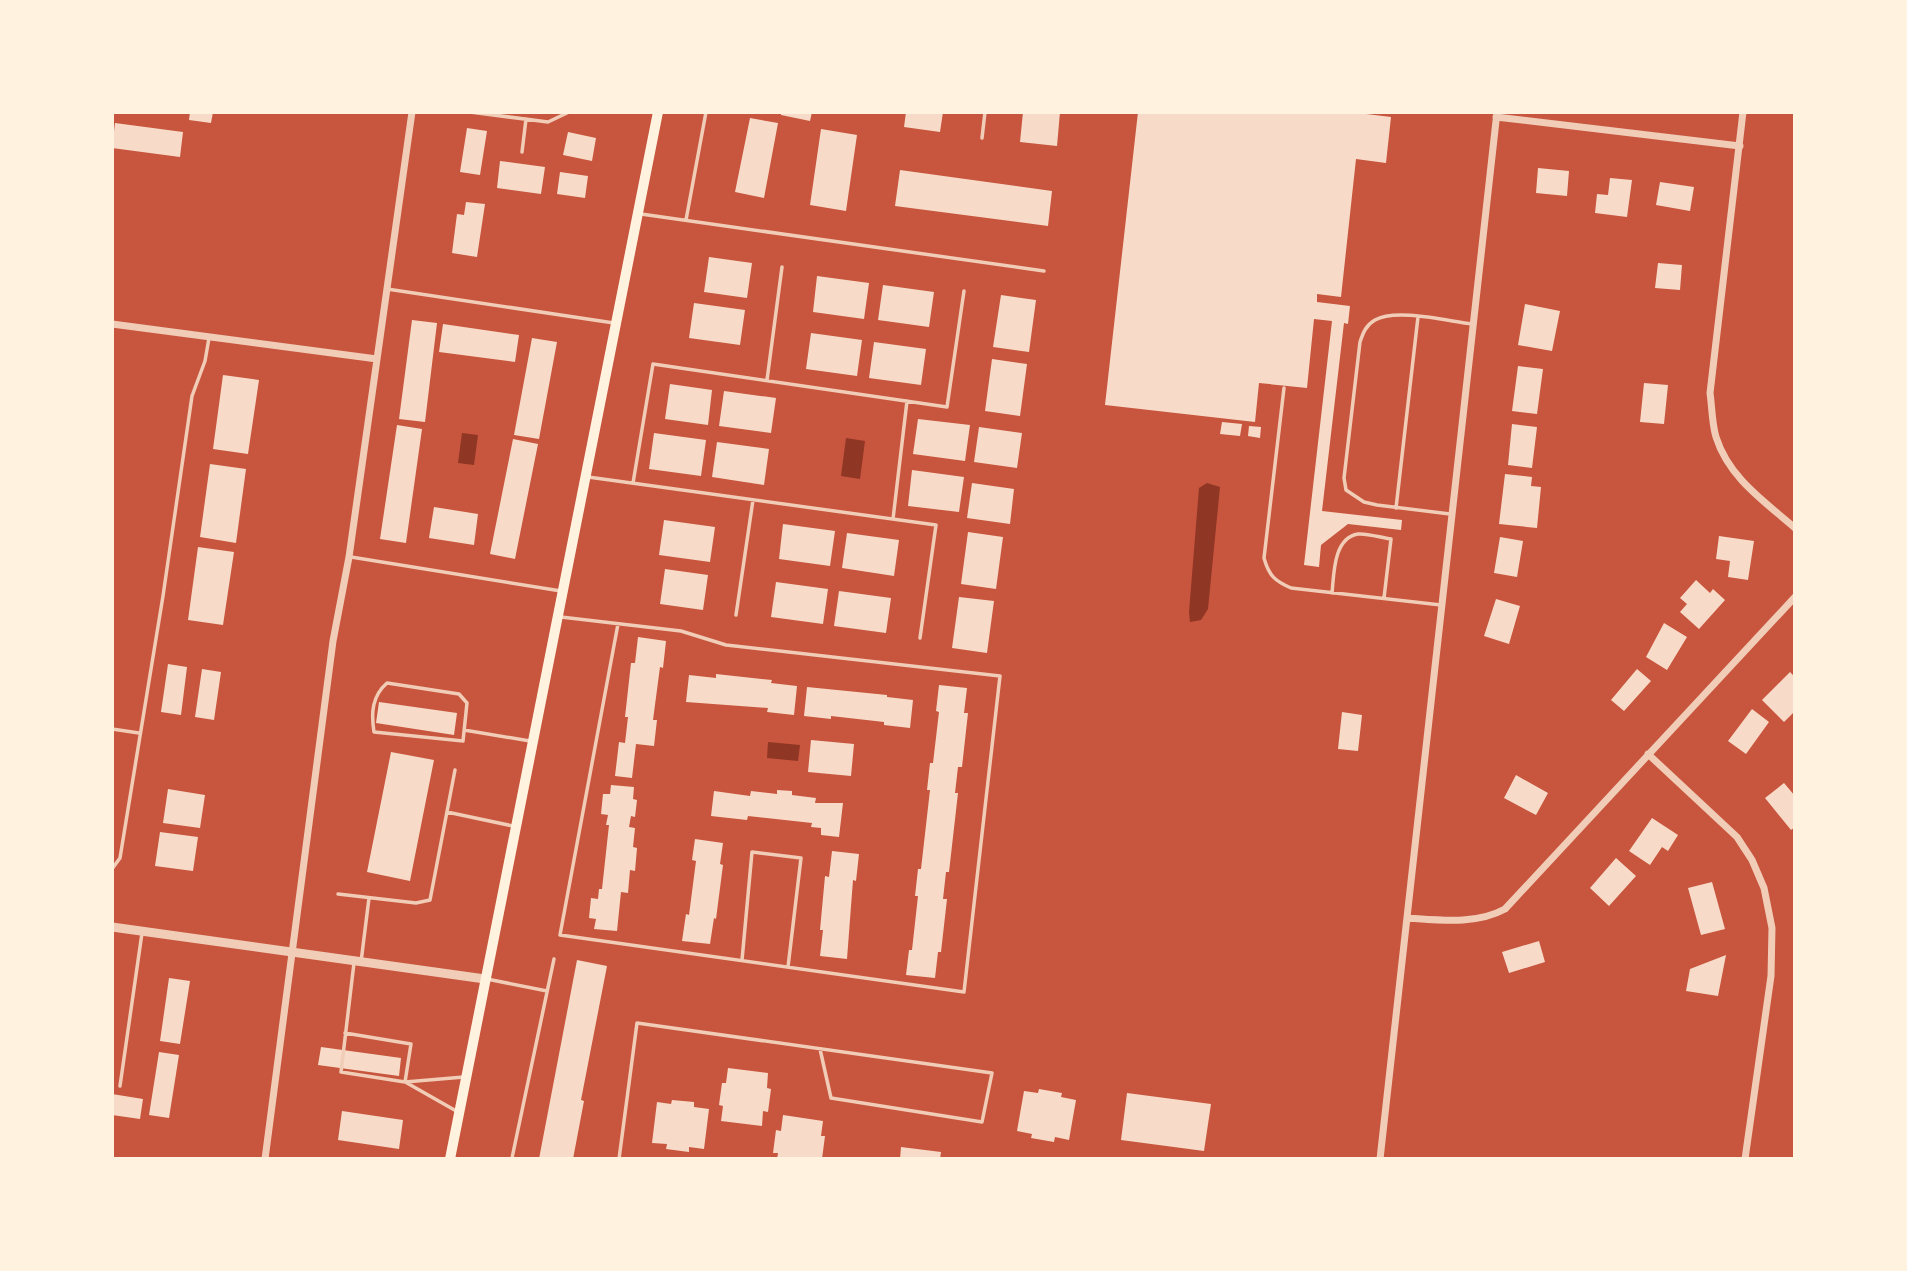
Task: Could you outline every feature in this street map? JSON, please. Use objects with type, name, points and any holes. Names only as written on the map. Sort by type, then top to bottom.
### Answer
[{"type":"main road","points":[[450,1159],[658,112]]},
{"type":"street","points":[[265,1159],[333,641],[349,557],[412,112]]},
{"type":"street","points":[[1743,112],[1710,393],[1715,435],[1726,462],[1744,484],[1795,528]]},
{"type":"street","points":[[1380,1159],[1496,115],[1740,146]]},
{"type":"street","points":[[112,324],[377,359]]},
{"type":"street","points":[[1407,918],[1468,919],[1493,915],[1505,909],[1795,597]]},
{"type":"street","points":[[1648,754],[1737,837],[1759,874],[1767,899],[1772,928],[1770,976],[1745,1159]]},
{"type":"street","points":[[112,927],[485,979]]},
{"type":"lane","points":[[470,112],[548,122],[569,112]]},
{"type":"lane","points":[[686,220],[706,112]]},
{"type":"lane","points":[[982,138],[985,112]]},
{"type":"lane","points":[[522,152],[526,119]]},
{"type":"lane","points":[[638,213],[1044,271]]},
{"type":"lane","points":[[767,380],[782,267]]},
{"type":"lane","points":[[387,289],[616,324]]},
{"type":"lane","points":[[633,483],[653,364],[947,407],[964,291]]},
{"type":"lane","points":[[1452,514],[1364,502],[1346,490],[1344,478],[1360,342],[1365,329],[1373,321],[1393,314],[1474,324]]},
{"type":"lane","points":[[1396,508],[1418,317]]},
{"type":"lane","points":[[112,870],[120,858],[163,596],[191,396],[205,361],[209,338]]},
{"type":"lane","points":[[1284,388],[1265,558],[1268,572],[1275,582],[1291,588],[1442,605]]},
{"type":"lane","points":[[893,519],[907,401]]},
{"type":"lane","points":[[586,477],[936,525],[920,638]]},
{"type":"lane","points":[[736,615],[753,500]]},
{"type":"lane","points":[[1332,593],[1338,553],[1346,540],[1358,534],[1391,539],[1384,598]]},
{"type":"lane","points":[[349,557],[563,591]]},
{"type":"lane","points":[[557,617],[681,631],[726,645],[1000,676],[964,992],[560,935],[618,624]]},
{"type":"lane","points":[[387,683],[459,694],[467,703],[464,730],[463,741],[374,732],[374,699],[387,683]]},
{"type":"lane","points":[[112,729],[139,733]]},
{"type":"lane","points":[[464,730],[533,742]]},
{"type":"lane","points":[[338,894],[416,903],[430,900],[454,770]]},
{"type":"lane","points":[[447,813],[515,827]]},
{"type":"lane","points":[[742,960],[752,852],[801,858],[788,967]]},
{"type":"lane","points":[[369,898],[341,1072],[405,1082],[466,1077]]},
{"type":"lane","points":[[120,1086],[143,931]]},
{"type":"lane","points":[[512,1158],[554,959]]},
{"type":"lane","points":[[485,979],[547,991]]},
{"type":"lane","points":[[619,1159],[637,1023],[992,1073],[982,1122],[831,1098],[820,1049]]},
{"type":"lane","points":[[345,1034],[411,1044],[405,1082]]},
{"type":"lane","points":[[405,1082],[459,1113]]},
{"type":"shaded area","points":[[462,433],[478,435],[474,465],[458,463]]},
{"type":"shaded area","points":[[846,438],[865,441],[860,479],[841,476]]},
{"type":"shaded area","points":[[1207,483],[1220,487],[1208,609],[1201,620],[1190,622],[1199,488]]},
{"type":"shaded area","points":[[768,742],[800,745],[798,761],[767,758]]},
{"type":"building","points":[[190,112],[213,112],[211,123],[189,120]]},
{"type":"building","points":[[781,112],[812,112],[810,121],[781,115]]},
{"type":"building","points":[[906,112],[943,112],[940,132],[904,127]]},
{"type":"building","points":[[1023,112],[1060,112],[1057,146],[1020,142]]},
{"type":"building","points":[[1138,112],[1350,112],[1391,117],[1386,163],[1356,159],[1341,297],[1317,294],[1317,302],[1350,306],[1348,324],[1344,323],[1322,511],[1402,520],[1401,530],[1348,524],[1321,545],[1319,567],[1304,565],[1332,321],[1314,319],[1307,388],[1259,383],[1255,422],[1105,405]]},
{"type":"building","points":[[750,118],[778,123],[764,198],[735,192]]},
{"type":"building","points":[[115,123],[183,132],[180,157],[112,148]]},
{"type":"building","points":[[467,128],[487,131],[480,175],[460,172]]},
{"type":"building","points":[[821,129],[857,135],[846,211],[810,205]]},
{"type":"building","points":[[568,132],[596,138],[592,161],[563,155]]},
{"type":"building","points":[[500,161],[545,167],[541,194],[497,188]]},
{"type":"building","points":[[1538,168],[1569,171],[1567,196],[1536,193]]},
{"type":"building","points":[[900,170],[1052,191],[1048,226],[895,206]]},
{"type":"building","points":[[560,172],[588,176],[585,198],[557,194]]},
{"type":"building","points":[[1610,178],[1632,180],[1627,217],[1595,213],[1597,194],[1608,195]]},
{"type":"building","points":[[1660,182],[1694,187],[1690,211],[1656,205]]},
{"type":"building","points":[[466,202],[485,204],[477,257],[452,253],[457,214],[464,215]]},
{"type":"building","points":[[709,257],[752,263],[747,298],[704,292]]},
{"type":"building","points":[[1658,263],[1682,265],[1680,290],[1655,288]]},
{"type":"building","points":[[817,276],[869,283],[864,319],[813,312]]},
{"type":"building","points":[[883,285],[934,292],[929,327],[878,320]]},
{"type":"building","points":[[1001,295],[1036,300],[1029,352],[993,347]]},
{"type":"building","points":[[694,303],[745,310],[740,345],[689,338]]},
{"type":"building","points":[[1525,304],[1560,311],[1552,351],[1518,345]]},
{"type":"building","points":[[412,320],[437,323],[425,422],[399,419]]},
{"type":"building","points":[[443,324],[519,335],[515,362],[439,352]]},
{"type":"building","points":[[811,333],[862,340],[857,376],[806,369]]},
{"type":"building","points":[[532,338],[557,342],[539,439],[514,435]]},
{"type":"building","points":[[874,342],[926,349],[921,385],[869,378]]},
{"type":"building","points":[[992,359],[1027,364],[1020,416],[985,411]]},
{"type":"building","points":[[1518,366],[1543,369],[1537,414],[1512,411]]},
{"type":"building","points":[[223,375],[259,380],[248,454],[213,449]]},
{"type":"building","points":[[1644,383],[1668,385],[1664,424],[1640,422]]},
{"type":"building","points":[[670,384],[712,390],[708,425],[665,419]]},
{"type":"building","points":[[724,391],[776,398],[771,433],[719,426]]},
{"type":"building","points":[[918,419],[970,425],[965,461],[913,454]]},
{"type":"building","points":[[1222,422],[1242,424],[1240,436],[1220,434]]},
{"type":"building","points":[[1512,424],[1537,427],[1532,468],[1508,465]]},
{"type":"building","points":[[397,425],[422,429],[406,543],[380,539]]},
{"type":"building","points":[[1249,426],[1261,427],[1260,438],[1248,436]]},
{"type":"building","points":[[979,427],[1022,433],[1017,468],[974,462]]},
{"type":"building","points":[[654,433],[706,440],[701,476],[649,469]]},
{"type":"building","points":[[513,439],[538,444],[515,559],[490,554]]},
{"type":"building","points":[[717,442],[769,449],[764,485],[712,477]]},
{"type":"building","points":[[210,464],[246,469],[236,543],[200,537]]},
{"type":"building","points":[[912,470],[964,477],[959,512],[908,506]]},
{"type":"building","points":[[1505,474],[1532,477],[1531,486],[1541,487],[1537,528],[1499,524]]},
{"type":"building","points":[[972,483],[1014,489],[1010,524],[967,518]]},
{"type":"building","points":[[434,507],[478,514],[474,545],[429,538]]},
{"type":"building","points":[[664,520],[715,527],[710,562],[659,555]]},
{"type":"building","points":[[783,524],[835,531],[830,566],[779,559]]},
{"type":"building","points":[[968,532],[1003,537],[996,589],[961,584]]},
{"type":"building","points":[[847,533],[899,540],[894,576],[842,568]]},
{"type":"building","points":[[1719,536],[1754,541],[1748,580],[1728,577],[1730,561],[1716,559]]},
{"type":"building","points":[[1500,537],[1523,541],[1517,577],[1494,573]]},
{"type":"building","points":[[198,547],[234,552],[223,625],[188,620]]},
{"type":"building","points":[[665,569],[708,575],[703,610],[660,604]]},
{"type":"building","points":[[1696,580],[1710,593],[1713,589],[1725,600],[1699,629],[1680,612],[1687,604],[1680,598]]},
{"type":"building","points":[[776,582],[828,589],[823,624],[771,617]]},
{"type":"building","points":[[839,591],[891,598],[886,633],[834,626]]},
{"type":"building","points":[[959,597],[994,601],[987,653],[952,648]]},
{"type":"building","points":[[1496,599],[1520,606],[1509,644],[1484,636]]},
{"type":"building","points":[[1664,623],[1687,637],[1667,670],[1646,657]]},
{"type":"building","points":[[638,637],[666,641],[653,720],[657,720],[654,746],[636,744],[632,778],[615,776],[619,742],[625,743],[631,663],[635,663]]},
{"type":"building","points":[[168,664],[187,667],[181,715],[161,712]]},
{"type":"building","points":[[202,669],[221,672],[214,720],[195,717]]},
{"type":"building","points":[[1637,669],[1651,681],[1624,711],[1611,700]]},
{"type":"building","points":[[1790,672],[1795,677],[1795,711],[1784,722],[1762,700]]},
{"type":"building","points":[[716,674],[772,680],[771,683],[797,686],[794,715],[767,712],[768,708],[686,702],[689,675],[716,678]]},
{"type":"building","points":[[939,685],[967,688],[964,713],[968,713],[962,767],[958,767],[955,793],[958,793],[949,872],[946,872],[943,899],[947,899],[935,978],[906,975],[909,950],[912,950],[918,869],[921,869],[930,790],[927,790],[930,763],[933,763],[939,712],[936,711]]},
{"type":"building","points":[[807,687],[913,700],[910,728],[831,716],[831,719],[804,716]]},
{"type":"building","points":[[379,702],[457,713],[454,735],[376,723]]},
{"type":"building","points":[[1752,709],[1769,722],[1746,754],[1728,741]]},
{"type":"building","points":[[1342,712],[1362,715],[1358,751],[1338,749]]},
{"type":"building","points":[[811,740],[854,744],[851,776],[808,772]]},
{"type":"building","points":[[391,752],[434,760],[410,881],[367,872]]},
{"type":"building","points":[[1516,775],[1548,793],[1536,815],[1504,798]]},
{"type":"building","points":[[1784,783],[1795,796],[1795,827],[1791,830],[1765,798]]},
{"type":"building","points":[[611,785],[634,787],[633,799],[637,800],[635,817],[631,816],[629,827],[635,828],[635,871],[630,870],[628,893],[621,892],[617,931],[594,929],[596,919],[589,918],[591,898],[598,899],[599,889],[602,889],[609,825],[606,825],[608,815],[601,814],[603,794],[610,794]]},
{"type":"building","points":[[168,789],[205,795],[200,828],[163,823]]},
{"type":"building","points":[[777,790],[816,798],[815,803],[843,803],[839,837],[821,835],[821,828],[811,827],[812,823],[748,816],[747,820],[711,816],[714,791],[750,796],[751,791],[777,794]]},
{"type":"building","points":[[1652,818],[1678,835],[1668,851],[1662,847],[1650,865],[1629,851]]},
{"type":"building","points":[[160,832],[198,837],[193,871],[155,866]]},
{"type":"building","points":[[695,839],[723,843],[720,864],[723,865],[710,944],[682,941],[686,914],[689,915],[696,861],[692,860]]},
{"type":"building","points":[[832,851],[859,854],[856,881],[853,880],[847,959],[820,956],[825,876],[829,877]]},
{"type":"building","points":[[1616,858],[1636,876],[1609,906],[1590,888]]},
{"type":"building","points":[[1712,882],[1725,929],[1701,935],[1688,888]]},
{"type":"building","points":[[1539,941],[1545,962],[1509,973],[1502,952]]},
{"type":"building","points":[[1726,955],[1718,996],[1686,991],[1690,969]]},
{"type":"building","points":[[577,960],[607,966],[581,1100],[584,1101],[573,1159],[539,1159]]},
{"type":"building","points":[[169,978],[190,981],[180,1044],[160,1041]]},
{"type":"building","points":[[321,1047],[401,1058],[399,1076],[318,1065]]},
{"type":"building","points":[[159,1052],[179,1055],[169,1118],[149,1115]]},
{"type":"building","points":[[728,1068],[768,1073],[767,1088],[771,1089],[768,1112],[763,1111],[762,1126],[721,1121],[723,1106],[719,1105],[722,1083],[726,1083]]},
{"type":"building","points":[[1039,1089],[1062,1093],[1061,1097],[1076,1100],[1069,1140],[1055,1137],[1054,1142],[1031,1138],[1032,1134],[1017,1131],[1024,1091],[1038,1093]]},
{"type":"building","points":[[1127,1093],[1211,1104],[1204,1151],[1121,1140]]},
{"type":"building","points":[[112,1094],[143,1099],[140,1119],[112,1115]]},
{"type":"building","points":[[672,1100],[694,1102],[694,1107],[709,1109],[704,1149],[689,1147],[689,1152],[666,1149],[667,1144],[652,1143],[657,1102],[671,1104]]},
{"type":"building","points":[[342,1111],[403,1120],[399,1149],[338,1140]]},
{"type":"building","points":[[783,1115],[823,1121],[821,1136],[825,1136],[822,1159],[777,1159],[778,1153],[773,1153],[776,1130],[781,1131]]},
{"type":"building","points":[[901,1147],[941,1152],[940,1159],[900,1159]]}]
